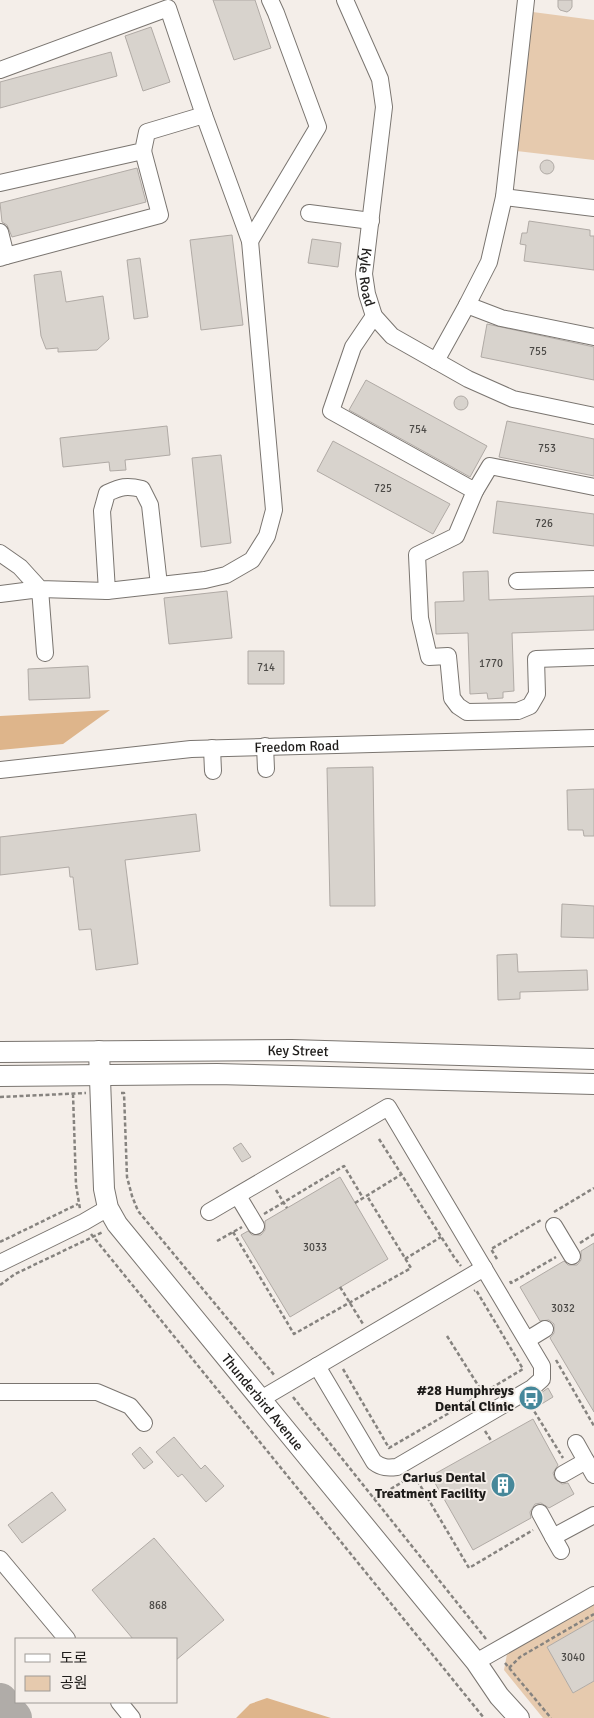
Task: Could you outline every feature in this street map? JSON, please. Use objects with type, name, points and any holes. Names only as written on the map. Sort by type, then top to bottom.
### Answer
[{"type":"main road","name":"Key Street","points":[[0,1052],[291,1050],[594,1059]]},
{"type":"main road","name":"Thunderbird Avenue","points":[[100,1051],[104,1189],[108,1208],[117,1224],[476,1662],[499,1696],[519,1718]]},
{"type":"main road","name":"Key Street","points":[[0,1076],[100,1084],[273,1075],[594,1084]]},
{"type":"street","points":[[250,241],[318,127],[270,0]]},
{"type":"street","name":"Kyle Road","points":[[345,0],[380,79],[384,107],[364,274],[367,294],[374,316],[392,336],[468,379],[513,399],[594,416]]},
{"type":"street","points":[[436,361],[489,262],[504,197],[526,0]]},
{"type":"street","points":[[0,70],[168,8],[204,115],[250,241],[274,510],[267,536],[252,560],[226,575],[205,580],[107,591],[40,589],[0,594]]},
{"type":"street","points":[[0,232],[3,257],[160,215],[143,151],[147,132],[204,115]]},
{"type":"street","points":[[0,183],[143,151]]},
{"type":"street","points":[[504,197],[594,208]]},
{"type":"street","points":[[309,213],[371,221]]},
{"type":"street","points":[[467,305],[501,318],[594,337]]},
{"type":"street","points":[[374,316],[353,347],[331,411],[475,491]]},
{"type":"street","points":[[594,487],[490,466],[475,491],[456,536],[417,555],[420,618],[429,657],[448,656],[452,698],[458,706],[468,712],[518,711],[530,706],[537,694],[536,659],[594,657]]},
{"type":"street","points":[[107,591],[102,511],[106,494],[129,486],[142,490],[150,506],[159,585]]},
{"type":"street","points":[[0,553],[20,567],[40,589],[44,653]]},
{"type":"street","points":[[517,581],[594,579]]},
{"type":"street","name":"Freedom Road","points":[[0,770],[191,749],[594,738]]},
{"type":"street","points":[[265,746],[266,769]]},
{"type":"street","points":[[212,748],[213,771]]},
{"type":"street","points":[[209,1212],[240,1189],[269,1177],[388,1107],[491,1264],[527,1340],[542,1366],[542,1379],[486,1427],[397,1467],[380,1467],[374,1462],[317,1366]]},
{"type":"street","points":[[240,1189],[254,1223]]},
{"type":"street","points":[[0,1263],[84,1222],[108,1208]]},
{"type":"street","points":[[549,1220],[570,1253]]},
{"type":"street","points":[[261,1399],[491,1264]]},
{"type":"street","points":[[527,1340],[545,1329]]},
{"type":"street","points":[[0,1392],[97,1392],[130,1406],[144,1423]]},
{"type":"street","points":[[567,1472],[590,1468],[576,1443]]},
{"type":"street","points":[[542,1518],[557,1544],[594,1515]]},
{"type":"street","points":[[0,1558],[66,1638]]},
{"type":"street","points":[[476,1662],[594,1596]]},
{"type":"street","points":[[120,1703],[132,1718]]},
{"type":"path","points":[[0,1097],[73,1094],[100,1084],[124,1092],[126,1177],[138,1211],[283,1386],[551,1718]]},
{"type":"path","points":[[0,1242],[78,1204],[73,1094]]},
{"type":"path","points":[[379,1138],[461,1266]]},
{"type":"path","points":[[217,1241],[233,1232],[254,1223],[283,1202],[344,1166],[411,1268],[294,1334],[233,1232]]},
{"type":"path","points":[[355,1203],[402,1174]]},
{"type":"path","points":[[269,1177],[287,1208]]},
{"type":"path","points":[[491,1264],[491,1249],[549,1220],[594,1188]]},
{"type":"path","points":[[508,1279],[511,1283],[570,1253],[594,1234]]},
{"type":"path","points":[[405,1259],[441,1237]]},
{"type":"path","points":[[0,1284],[15,1274],[93,1238],[484,1718]]},
{"type":"path","points":[[340,1287],[364,1325],[359,1328]]},
{"type":"path","points":[[349,1365],[342,1369],[389,1448],[468,1402],[523,1369],[476,1290],[468,1295]]},
{"type":"path","points":[[447,1336],[483,1393]]},
{"type":"path","points":[[468,1402],[486,1427],[492,1442]]},
{"type":"path","points":[[524,1410],[532,1405],[567,1472]]},
{"type":"path","points":[[422,1471],[414,1475],[469,1568],[542,1518]]},
{"type":"path","points":[[374,1499],[406,1480]]},
{"type":"path","points":[[509,1668],[520,1657],[594,1614]]},
{"type":"green space","points":[[525,11],[594,20],[594,160],[508,150]]},
{"type":"green space","points":[[594,1602],[594,1620],[547,1647],[573,1693],[594,1681],[594,1718],[543,1718],[504,1670],[507,1654]]},
{"type":"shaded area","points":[[110,710],[63,744],[0,750],[0,716]]},
{"type":"shaded area","points":[[267,1698],[331,1718],[236,1718],[250,1704]]},
{"type":"building","points":[[213,0],[255,0],[271,48],[234,60]]},
{"type":"building","points":[[558,0],[572,0],[572,7],[567,12],[560,10]]},
{"type":"building","points":[[151,27],[170,82],[143,91],[125,36]]},
{"type":"building","points":[[111,52],[117,76],[0,108],[0,82]]},
{"type":"building","points":[[547,160],[552,162],[554,167],[552,172],[547,174],[542,172],[540,167],[542,162]]},
{"type":"building","points":[[137,168],[146,202],[12,237],[7,225],[2,222],[0,203]]},
{"type":"building","points":[[529,221],[590,230],[590,236],[594,236],[594,270],[524,261],[526,245],[520,244],[522,233],[527,233]]},
{"type":"building","points":[[232,235],[243,325],[201,330],[190,240]]},
{"type":"building","points":[[312,239],[341,243],[338,267],[308,263]]},
{"type":"building","points":[[140,258],[148,317],[134,319],[127,260]]},
{"type":"building","points":[[61,271],[66,302],[103,296],[109,339],[97,350],[58,352],[58,348],[46,349],[41,336],[34,275]]},
{"type":"building","points":[[487,324],[594,347],[594,380],[481,357]]},
{"type":"building","points":[[366,380],[487,446],[470,477],[349,410]]},
{"type":"building","points":[[461,396],[466,398],[468,403],[466,408],[461,410],[456,408],[454,403],[456,398]]},
{"type":"building","points":[[507,421],[594,439],[594,476],[499,457]]},
{"type":"building","points":[[167,426],[170,455],[125,460],[126,470],[110,471],[109,462],[63,467],[60,438]]},
{"type":"building","points":[[333,441],[450,504],[433,534],[317,471]]},
{"type":"building","points":[[221,455],[231,543],[201,547],[192,458]]},
{"type":"building","points":[[497,501],[594,514],[594,546],[493,533]]},
{"type":"building","points":[[488,571],[489,600],[594,596],[594,630],[512,633],[514,691],[503,692],[503,698],[488,699],[487,693],[470,694],[468,633],[436,634],[435,602],[464,601],[463,572]]},
{"type":"building","points":[[227,591],[232,638],[169,644],[164,598]]},
{"type":"building","points":[[248,651],[284,651],[284,684],[248,684]]},
{"type":"building","points":[[88,666],[90,698],[29,700],[28,669]]},
{"type":"building","points":[[373,767],[375,906],[330,906],[327,768]]},
{"type":"building","points":[[594,789],[594,836],[584,836],[583,830],[568,830],[567,790]]},
{"type":"building","points":[[196,814],[200,851],[125,860],[138,964],[96,970],[91,929],[79,930],[73,877],[70,877],[69,867],[0,875],[0,837]]},
{"type":"building","points":[[562,904],[594,906],[594,938],[561,937]]},
{"type":"building","points":[[517,954],[518,972],[587,970],[588,990],[520,992],[520,999],[498,1000],[497,955]]},
{"type":"building","points":[[241,1143],[251,1157],[242,1162],[233,1148]]},
{"type":"building","points":[[340,1177],[388,1259],[290,1317],[241,1235],[248,1231],[252,1235],[261,1235],[265,1230],[265,1221]]},
{"type":"building","points":[[594,1243],[594,1412],[550,1338],[554,1333],[554,1324],[549,1320],[540,1321],[520,1287],[564,1261],[568,1265],[577,1265],[581,1260],[581,1251]]},
{"type":"building","points":[[548,1388],[553,1397],[535,1408],[530,1401]]},
{"type":"building","name":"Carius Dental Treatment Facility","points":[[533,1419],[558,1465],[553,1473],[555,1479],[562,1484],[568,1483],[574,1494],[549,1508],[541,1503],[535,1504],[530,1512],[531,1518],[473,1550],[431,1476]]},
{"type":"building","points":[[174,1437],[201,1469],[205,1465],[224,1486],[206,1502],[182,1474],[178,1477],[156,1452]]},
{"type":"building","points":[[140,1447],[153,1462],[144,1469],[132,1454]]},
{"type":"building","points":[[52,1492],[66,1510],[22,1543],[8,1525]]},
{"type":"building","points":[[154,1538],[224,1620],[178,1658],[178,1638],[132,1638],[92,1590]]},
{"type":"building","points":[[594,1620],[594,1681],[573,1693],[547,1647]]},
{"type":"taxiway","points":[[0,1701],[14,1718]]},
{"type":"place","name":"#28 Humphreys Dental Clinic","points":[[531,1398]]},
{"type":"place","name":"Carius Dental Treatment Facility","points":[[503,1485]]}]
